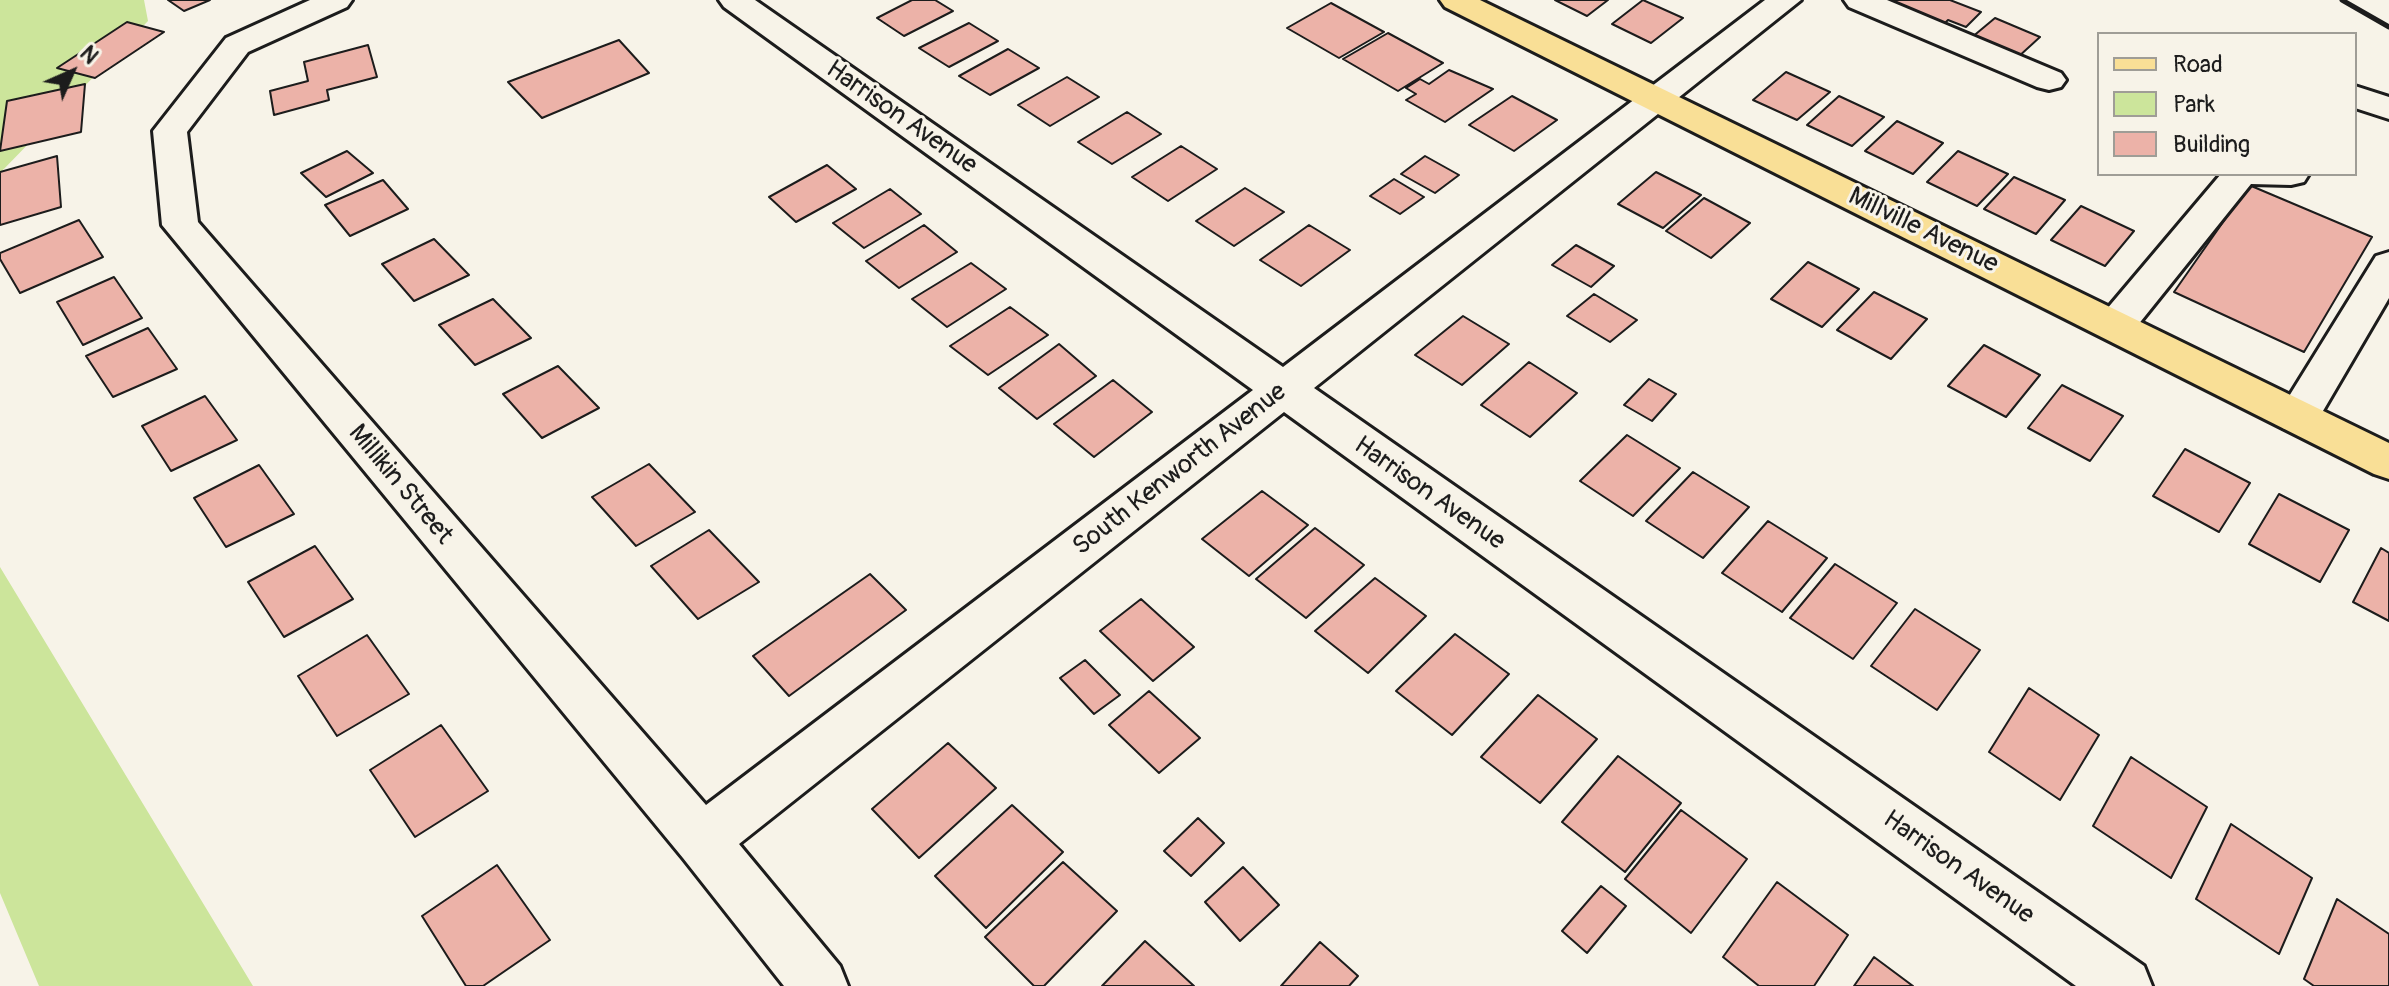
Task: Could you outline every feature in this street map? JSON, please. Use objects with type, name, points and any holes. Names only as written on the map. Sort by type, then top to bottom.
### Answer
[{"type":"main road","name":"Millville Avenue","points":[[1456,0],[2389,462]]},
{"type":"street","name":"Millikin Street","points":[[336,0],[237,45],[170,131],[180,225],[702,840],[820,986]]},
{"type":"street","name":"Harrison Avenue","points":[[735,0],[2124,986]]},
{"type":"street","name":"South Kenworth Avenue","points":[[702,840],[1785,0]]},
{"type":"street","points":[[1860,0],[2049,80]]},
{"type":"street","points":[[2357,97],[2389,109]]},
{"type":"street","points":[[2115,326],[2238,176]]},
{"type":"street","points":[[2298,417],[2389,265]]},
{"type":"green space","points":[[0,0],[144,0],[148,21],[0,173]]},
{"type":"green space","points":[[0,567],[253,986],[39,986],[0,893]]},
{"type":"building","points":[[168,0],[210,0],[184,11]]},
{"type":"building","points":[[912,0],[935,0],[953,11],[904,36],[877,18]]},
{"type":"building","points":[[1555,0],[1608,0],[1587,16]]},
{"type":"building","points":[[1643,0],[1683,18],[1651,43],[1612,24]]},
{"type":"building","points":[[1878,0],[1950,0],[1981,12],[1966,27],[1948,20],[1942,26]]},
{"type":"building","points":[[1331,3],[1384,32],[1339,58],[1287,28]]},
{"type":"building","points":[[1995,18],[2040,37],[2017,58],[1971,38]]},
{"type":"building","points":[[127,22],[164,32],[95,78],[57,68]]},
{"type":"building","points":[[969,23],[998,41],[949,67],[919,48]]},
{"type":"building","points":[[1388,33],[1443,63],[1398,91],[1343,59]]},
{"type":"building","points":[[619,40],[649,73],[542,118],[508,82]]},
{"type":"building","points":[[368,45],[377,77],[327,90],[329,100],[274,115],[270,91],[308,81],[304,62]]},
{"type":"building","points":[[1008,49],[1039,68],[990,95],[959,76]]},
{"type":"building","points":[[1449,70],[1493,89],[1445,122],[1406,100],[1416,94],[1406,88],[1420,79],[1429,84]]},
{"type":"building","points":[[1786,72],[1830,92],[1797,120],[1753,100]]},
{"type":"building","points":[[1067,77],[1099,97],[1050,126],[1018,105]]},
{"type":"building","points":[[85,84],[81,132],[0,151],[7,101]]},
{"type":"building","points":[[1512,96],[1557,120],[1514,151],[1469,125]]},
{"type":"building","points":[[1839,96],[1884,117],[1852,146],[1807,125]]},
{"type":"building","points":[[1127,112],[1161,134],[1112,164],[1078,142]]},
{"type":"building","points":[[1897,121],[1943,143],[1913,174],[1865,151]]},
{"type":"building","points":[[1181,146],[1217,169],[1168,201],[1132,177]]},
{"type":"building","points":[[347,151],[373,173],[326,197],[301,173]]},
{"type":"building","points":[[1958,151],[2008,174],[1977,206],[1927,182]]},
{"type":"building","points":[[57,156],[61,207],[0,225],[0,172]]},
{"type":"building","points":[[1425,156],[1459,175],[1435,193],[1401,174]]},
{"type":"building","points":[[827,165],[856,189],[796,222],[769,197]]},
{"type":"building","points":[[1656,172],[1701,195],[1663,228],[1618,204]]},
{"type":"building","points":[[2014,177],[2065,200],[2036,234],[1984,209]]},
{"type":"building","points":[[1394,179],[1424,197],[1400,214],[1370,196]]},
{"type":"building","points":[[383,180],[408,209],[350,236],[325,205]]},
{"type":"building","points":[[2249,185],[2372,237],[2304,352],[2174,292]]},
{"type":"building","points":[[1245,188],[1284,212],[1234,246],[1196,221]]},
{"type":"building","points":[[890,189],[921,214],[864,248],[833,223]]},
{"type":"building","points":[[1704,198],[1750,223],[1711,258],[1666,231]]},
{"type":"building","points":[[2081,206],[2134,231],[2105,266],[2051,240]]},
{"type":"building","points":[[79,220],[103,257],[20,293],[0,259],[0,253]]},
{"type":"building","points":[[924,225],[957,252],[899,288],[866,261]]},
{"type":"building","points":[[1309,225],[1350,250],[1301,286],[1260,260]]},
{"type":"building","points":[[434,239],[469,275],[414,301],[382,264]]},
{"type":"building","points":[[1576,245],[1614,266],[1591,287],[1552,265]]},
{"type":"building","points":[[1808,262],[1859,289],[1822,327],[1771,299]]},
{"type":"building","points":[[971,263],[1006,289],[947,327],[912,299]]},
{"type":"building","points":[[114,277],[142,318],[83,345],[57,302]]},
{"type":"building","points":[[1874,292],[1927,319],[1891,359],[1837,330]]},
{"type":"building","points":[[1594,294],[1637,320],[1610,342],[1567,316]]},
{"type":"building","points":[[493,299],[531,338],[475,365],[439,325]]},
{"type":"building","points":[[1010,307],[1048,335],[988,375],[950,346]]},
{"type":"building","points":[[1463,316],[1509,344],[1462,385],[1415,355]]},
{"type":"building","points":[[148,328],[177,369],[113,397],[86,356]]},
{"type":"building","points":[[1059,344],[1096,376],[1037,419],[999,388]]},
{"type":"building","points":[[1984,345],[2040,375],[2006,417],[1948,386]]},
{"type":"building","points":[[1529,362],[1577,393],[1530,437],[1481,405]]},
{"type":"building","points":[[558,366],[599,408],[542,438],[503,394]]},
{"type":"building","points":[[1649,379],[1676,394],[1652,421],[1624,405]]},
{"type":"building","points":[[1113,380],[1152,412],[1094,457],[1054,424]]},
{"type":"building","points":[[2062,385],[2123,416],[2090,461],[2028,428]]},
{"type":"building","points":[[205,396],[237,440],[171,471],[142,426]]},
{"type":"building","points":[[1627,435],[1680,468],[1633,516],[1580,481]]},
{"type":"building","points":[[2185,449],[2250,483],[2219,532],[2153,496]]},
{"type":"building","points":[[649,464],[695,512],[636,546],[592,497]]},
{"type":"building","points":[[259,465],[294,514],[226,547],[194,498]]},
{"type":"building","points":[[1693,472],[1749,507],[1703,558],[1646,521]]},
{"type":"building","points":[[1262,491],[1308,525],[1249,576],[1202,539]]},
{"type":"building","points":[[2279,494],[2349,530],[2320,582],[2249,544]]},
{"type":"building","points":[[1768,521],[1827,558],[1782,612],[1722,573]]},
{"type":"building","points":[[1315,528],[1364,565],[1306,618],[1256,579]]},
{"type":"building","points":[[709,530],[759,582],[698,619],[651,566]]},
{"type":"building","points":[[315,546],[353,599],[284,637],[248,582]]},
{"type":"building","points":[[2381,548],[2389,553],[2389,621],[2353,602]]},
{"type":"building","points":[[1835,564],[1897,603],[1853,659],[1790,618]]},
{"type":"building","points":[[870,574],[906,610],[789,696],[753,656]]},
{"type":"building","points":[[1375,578],[1426,616],[1368,673],[1315,631]]},
{"type":"building","points":[[1141,599],[1194,647],[1153,681],[1100,631]]},
{"type":"building","points":[[1915,609],[1980,650],[1937,710],[1871,666]]},
{"type":"building","points":[[1455,634],[1509,674],[1452,735],[1396,691]]},
{"type":"building","points":[[367,635],[409,694],[337,736],[298,676]]},
{"type":"building","points":[[1085,660],[1120,695],[1094,714],[1060,678]]},
{"type":"building","points":[[2029,688],[2099,735],[2060,800],[1989,752]]},
{"type":"building","points":[[1149,691],[1200,738],[1159,773],[1109,725]]},
{"type":"building","points":[[1538,695],[1597,739],[1540,803],[1481,757]]},
{"type":"building","points":[[441,725],[488,791],[415,837],[370,770]]},
{"type":"building","points":[[948,743],[996,788],[919,858],[872,809]]},
{"type":"building","points":[[1618,756],[1681,803],[1625,872],[1562,822]]},
{"type":"building","points":[[2131,757],[2207,807],[2171,878],[2093,826]]},
{"type":"building","points":[[1012,805],[1063,852],[986,928],[935,876]]},
{"type":"building","points":[[1681,810],[1747,859],[1691,933],[1625,879]]},
{"type":"building","points":[[1198,818],[1224,843],[1191,876],[1164,851]]},
{"type":"building","points":[[2231,824],[2312,878],[2279,954],[2196,899]]},
{"type":"building","points":[[1063,862],[1117,911],[1044,986],[1034,986],[985,937]]},
{"type":"building","points":[[497,865],[550,940],[483,986],[466,986],[422,916]]},
{"type":"building","points":[[1243,867],[1279,905],[1240,941],[1205,902]]},
{"type":"building","points":[[1777,882],[1848,935],[1814,986],[1759,986],[1723,957]]},
{"type":"building","points":[[1601,886],[1626,906],[1587,953],[1562,931]]},
{"type":"building","points":[[2337,899],[2389,934],[2389,986],[2314,986],[2304,979]]},
{"type":"building","points":[[1145,941],[1194,986],[1102,986]]},
{"type":"building","points":[[1320,942],[1358,976],[1349,986],[1281,986]]},
{"type":"building","points":[[1874,957],[1913,986],[1854,986]]},
{"type":"railway","points":[[2342,0],[2389,27]]}]
